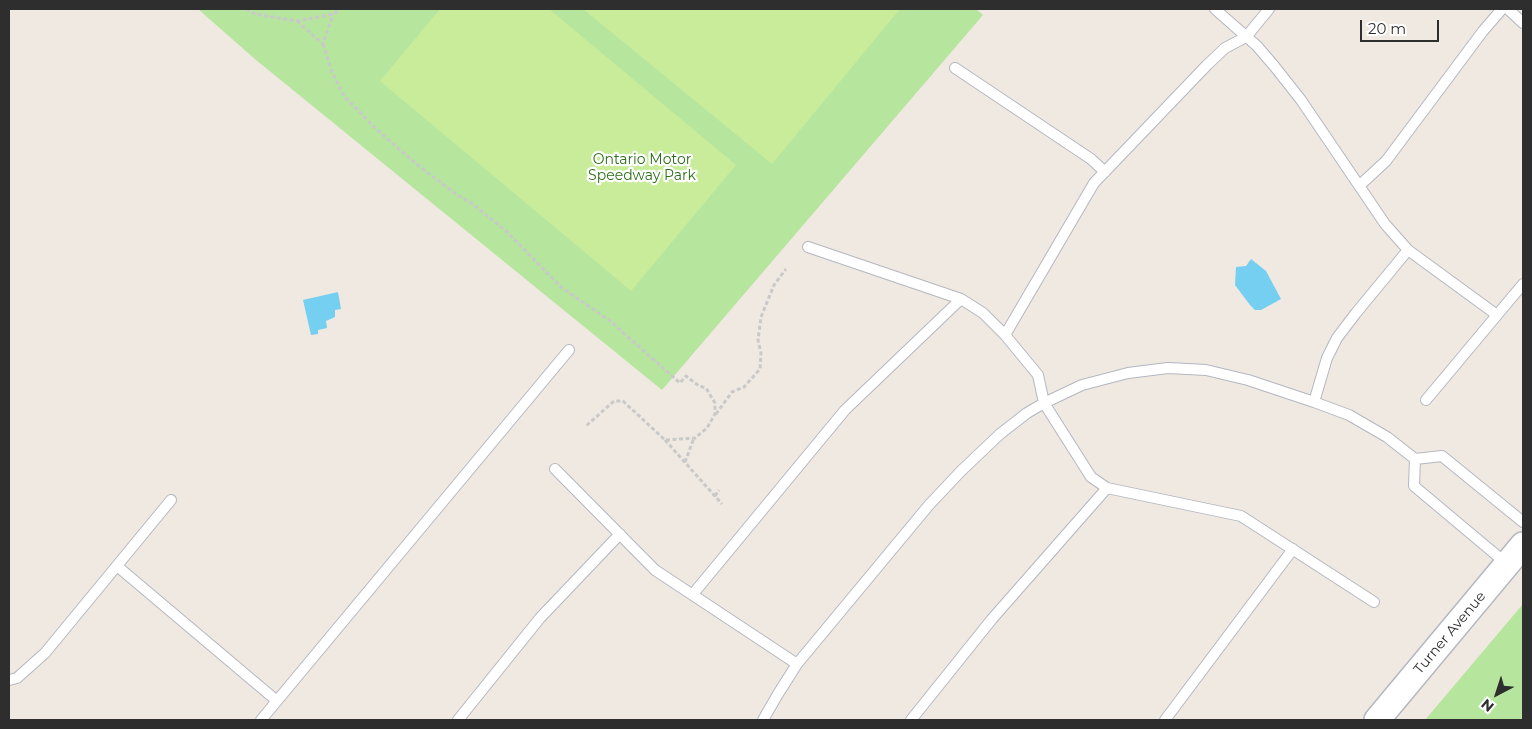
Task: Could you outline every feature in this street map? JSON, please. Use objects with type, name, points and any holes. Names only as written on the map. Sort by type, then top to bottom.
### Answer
[{"type":"street","name":"Turner Avenue","points":[[1376,720],[1523,545]]},
{"type":"lane","points":[[1214,9],[1257,46],[1276,67],[1301,100],[1385,224],[1408,250],[1497,316]]},
{"type":"lane","points":[[1006,335],[1094,183],[1207,64],[1225,48],[1246,37],[1269,9]]},
{"type":"lane","points":[[1359,186],[1386,161],[1502,9]]},
{"type":"lane","points":[[1508,9],[1523,23]]},
{"type":"lane","points":[[955,68],[1091,159],[1105,172]]},
{"type":"lane","points":[[808,247],[960,299],[983,313],[1006,335],[1038,375],[1044,403],[1091,477],[1106,488],[1241,516],[1374,602]]},
{"type":"lane","points":[[1314,402],[1327,358],[1337,338],[1408,250]]},
{"type":"lane","points":[[1426,400],[1523,284]]},
{"type":"lane","points":[[693,594],[845,410],[960,299]]},
{"type":"lane","points":[[261,720],[568,350]]},
{"type":"lane","points":[[763,720],[797,664],[929,505],[961,471],[1000,434],[1027,413],[1044,403],[1082,385],[1128,373],[1168,368],[1206,370],[1248,380],[1314,402],[1349,416],[1387,437],[1415,459],[1442,456],[1523,522]]},
{"type":"lane","points":[[1415,459],[1414,486],[1507,564]]},
{"type":"lane","points":[[555,469],[655,570],[797,664]]},
{"type":"lane","points":[[911,720],[992,619],[1106,488]]},
{"type":"lane","points":[[9,680],[17,678],[46,653],[171,500]]},
{"type":"lane","points":[[458,720],[540,618],[620,534]]},
{"type":"lane","points":[[1165,720],[1293,549]]},
{"type":"lane","points":[[117,566],[277,701]]},
{"type":"path","points":[[246,9],[255,14],[297,21],[333,14],[340,9]]},
{"type":"path","points":[[323,44],[333,14]]},
{"type":"path","points":[[297,21],[323,44],[332,72],[344,96],[375,128],[420,167],[474,205],[498,225],[561,287],[610,321],[680,383],[686,376],[699,386],[706,388],[716,403],[715,414]]},
{"type":"path","points":[[685,462],[694,438],[707,428],[732,392],[744,387],[760,369],[758,340],[761,317],[774,284],[786,269]]},
{"type":"path","points":[[586,426],[614,401],[623,401],[664,440],[722,504]]},
{"type":"path","points":[[664,440],[694,438]]},
{"type":"path","points":[[714,496],[719,490]]},
{"type":"green space","name":"Ontario Motor Speedway Park","points":[[198,9],[976,9],[983,15],[662,390],[256,60]]},
{"type":"green space","points":[[440,9],[549,9],[736,165],[631,291],[380,81]]},
{"type":"green space","points":[[583,9],[900,9],[772,164]]},
{"type":"green space","points":[[1523,604],[1523,720],[1425,720]]},
{"type":"water","points":[[1251,259],[1266,271],[1281,299],[1261,310],[1255,310],[1235,285],[1236,267],[1246,266]]},
{"type":"water","points":[[338,292],[341,309],[335,310],[335,317],[326,321],[327,328],[318,330],[318,334],[311,335],[303,300]]}]
